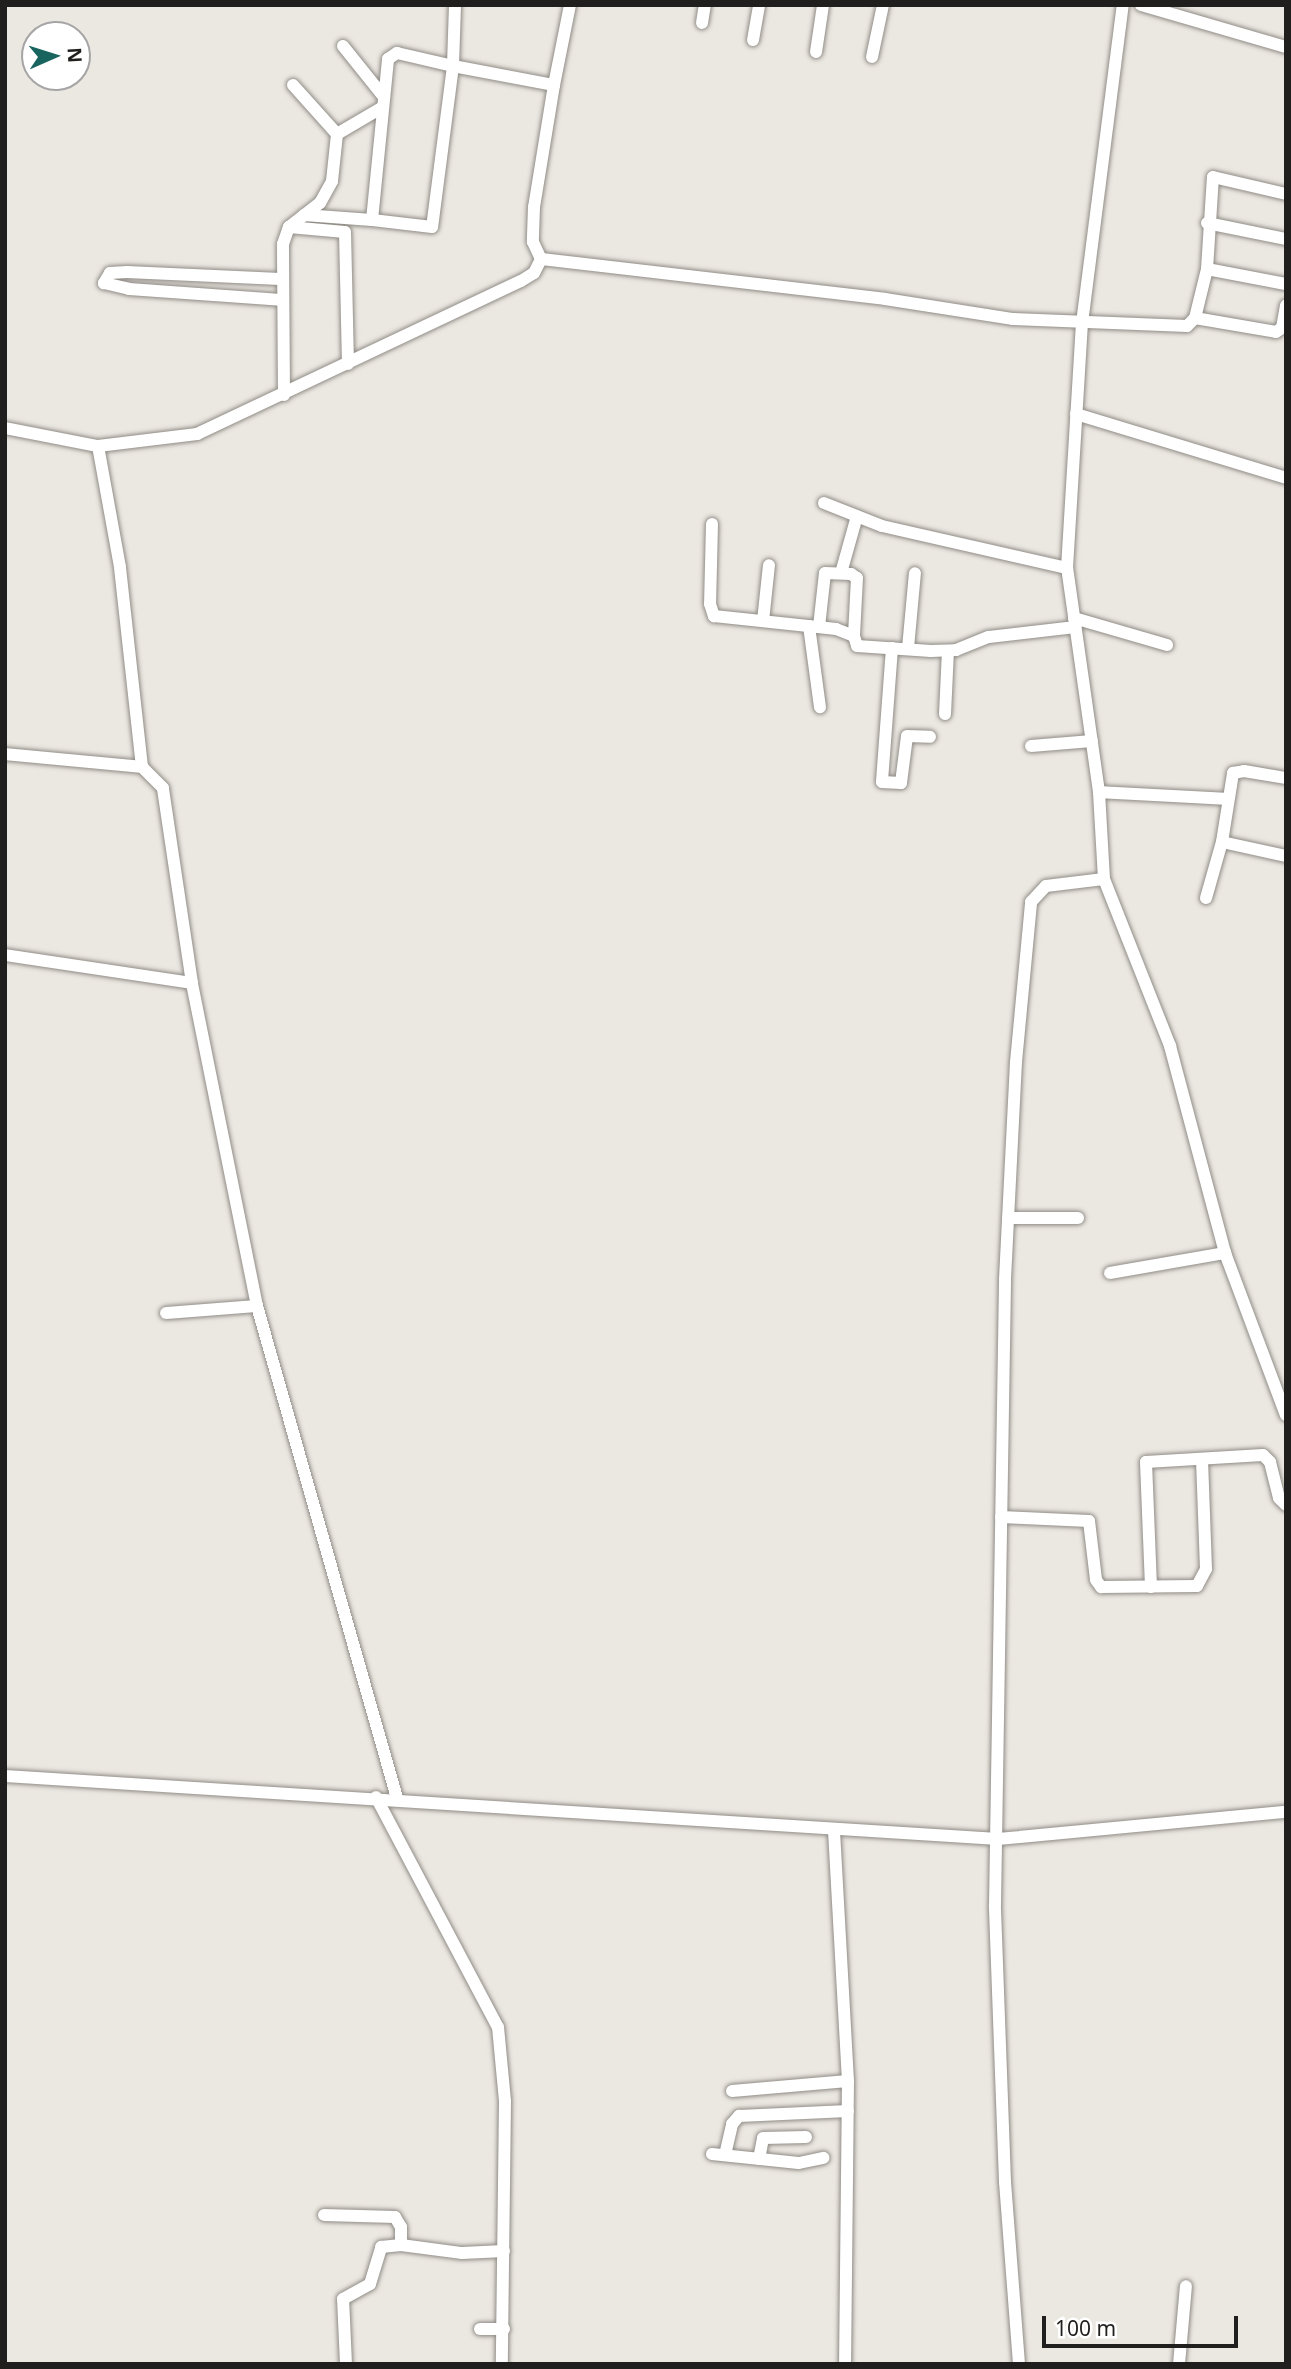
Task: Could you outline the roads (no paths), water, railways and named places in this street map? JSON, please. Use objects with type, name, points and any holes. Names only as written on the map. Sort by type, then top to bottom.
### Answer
[{"type":"street","points":[[304,215],[436,225],[453,66],[455,5]]},
{"type":"street","points":[[541,259],[533,242],[534,206],[570,5]]},
{"type":"street","points":[[702,23],[705,5]]},
{"type":"street","points":[[753,40],[759,5]]},
{"type":"street","points":[[816,52],[823,5]]},
{"type":"street","points":[[872,57],[883,5]]},
{"type":"street","points":[[1123,5],[1082,323],[1067,568],[1099,792],[1104,879],[1170,1046],[1225,1253],[1286,1415]]},
{"type":"street","points":[[1141,5],[1286,47]]},
{"type":"street","points":[[343,46],[384,102]]},
{"type":"street","points":[[372,220],[390,54],[554,85]]},
{"type":"street","points":[[284,395],[280,279],[289,227],[320,203],[332,181],[337,134],[293,85]]},
{"type":"street","points":[[337,134],[384,102]]},
{"type":"street","points":[[541,259],[885,299],[1013,319],[1182,327],[1195,318],[1207,269],[1213,177],[1218,175],[1286,194]]},
{"type":"street","points":[[1208,223],[1286,239]]},
{"type":"street","points":[[289,227],[345,232],[348,364]]},
{"type":"street","points":[[5,428],[98,446],[197,434],[521,281],[534,273],[541,259]]},
{"type":"street","points":[[1207,269],[1286,284]]},
{"type":"street","points":[[280,279],[127,272],[110,273],[104,283],[117,288],[281,300]]},
{"type":"street","points":[[1195,318],[1276,331],[1282,328],[1286,305]]},
{"type":"street","points":[[1076,414],[1286,478]]},
{"type":"street","points":[[98,446],[120,567],[142,767],[163,788],[192,983],[257,1306],[397,1798]]},
{"type":"street","points":[[824,503],[857,516],[1067,568]]},
{"type":"street","points":[[841,573],[857,516]]},
{"type":"street","points":[[712,524],[712,614],[814,626],[854,636]]},
{"type":"street","points":[[763,621],[769,565]]},
{"type":"street","points":[[820,707],[814,626],[825,573],[841,573],[857,578],[854,636],[857,646],[948,651],[989,637],[1074,622],[1167,645]]},
{"type":"street","points":[[908,649],[915,573]]},
{"type":"street","points":[[892,648],[881,782],[901,783],[907,736]]},
{"type":"street","points":[[945,714],[948,651]]},
{"type":"street","points":[[885,734],[930,737]]},
{"type":"street","points":[[1031,746],[1092,741]]},
{"type":"street","points":[[5,754],[142,767]]},
{"type":"street","points":[[1206,898],[1222,842],[1231,777],[1237,771],[1286,778]]},
{"type":"street","points":[[1099,792],[1228,799]]},
{"type":"street","points":[[1222,842],[1286,856]]},
{"type":"street","points":[[1019,2364],[1004,2182],[995,1905],[1008,1218],[1031,902],[1046,886],[1104,879]]},
{"type":"street","points":[[5,955],[192,983]]},
{"type":"street","points":[[1008,1218],[1078,1218]]},
{"type":"street","points":[[1110,1273],[1225,1253]]},
{"type":"street","points":[[166,1313],[257,1306]]},
{"type":"street","points":[[1151,1587],[1145,1465],[1202,1459],[1268,1457],[1279,1498],[1286,1505]]},
{"type":"street","points":[[1001,1517],[1084,1519],[1091,1525],[1098,1585],[1191,1587],[1203,1583],[1206,1577],[1202,1459]]},
{"type":"street","points":[[5,1776],[397,1798],[834,1830],[998,1839],[1286,1812]]},
{"type":"street","points":[[376,1797],[498,2027],[505,2101],[502,2364]]},
{"type":"street","points":[[834,1830],[848,2081],[845,2364]]},
{"type":"street","points":[[732,2091],[848,2081]]},
{"type":"street","points":[[725,2155],[732,2124],[739,2116],[848,2111]]},
{"type":"street","points":[[759,2160],[763,2138],[806,2137]]},
{"type":"street","points":[[712,2154],[799,2163],[823,2158]]},
{"type":"street","points":[[324,2215],[395,2217],[401,2227],[401,2245]]},
{"type":"street","points":[[346,2364],[343,2299],[370,2284],[381,2247],[401,2245],[462,2253],[504,2251]]},
{"type":"street","points":[[1179,2364],[1186,2286]]},
{"type":"street","points":[[480,2329],[504,2329]]}]
